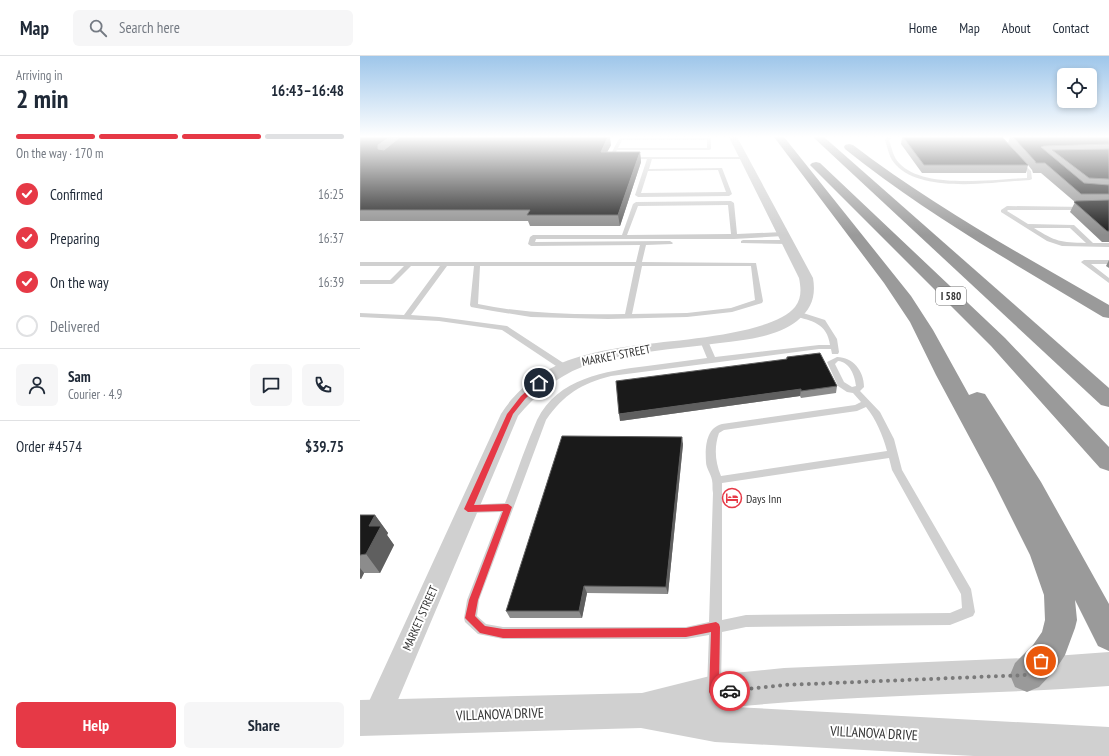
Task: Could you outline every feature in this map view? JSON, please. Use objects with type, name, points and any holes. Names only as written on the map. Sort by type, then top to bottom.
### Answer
[{"type":"highway","points":[[805,170],[888,277],[924,330],[946,374],[1004,474],[1041,548],[1056,586],[1061,606],[1061,620],[1058,633],[1052,646],[1041,661],[1027,675]]},
{"type":"highway","name":"I 580","points":[[821,170],[998,342],[1036,381],[1109,462]]},
{"type":"highway","name":"I 580","points":[[854,170],[1109,400]]},
{"type":"highway","points":[[878,170],[918,197],[1109,313]]},
{"type":"highway","points":[[924,330],[958,368],[1005,443],[1032,489],[1109,634]]},
{"type":"street","name":"MARKET STREET","points":[[368,718],[468,509],[510,414],[523,397],[539,383],[565,368],[596,356],[748,335],[767,330],[783,323],[797,314],[808,298],[809,288],[806,278],[749,170]]},
{"type":"street","name":"VILLANOVA DRIVE","points":[[641,710],[674,700],[714,692],[784,685],[1027,675],[1109,669]]},
{"type":"street","name":"VILLANOVA DRIVE","points":[[368,718],[641,710],[715,724],[1109,745]]},
{"type":"lane","points":[[671,170],[646,170],[638,195],[729,194],[720,170]]},
{"type":"lane","points":[[906,170],[933,182],[946,183],[1030,179],[1029,172],[1027,170]]},
{"type":"lane","points":[[624,236],[636,204],[731,203],[734,237]]},
{"type":"lane","points":[[1088,208],[1007,208],[1003,211],[1049,240],[1062,244],[1109,245]]},
{"type":"lane","points":[[1027,226],[1072,226],[1092,245]]},
{"type":"lane","points":[[624,236],[785,238],[643,244],[531,244],[533,237],[624,236]]},
{"type":"lane","points":[[628,316],[643,244]]},
{"type":"lane","points":[[1109,262],[1084,262],[1109,281]]},
{"type":"lane","points":[[360,264],[477,264],[639,264],[754,264],[759,301],[732,310],[686,315],[545,317],[500,312],[474,305],[477,264]]},
{"type":"lane","points":[[360,282],[392,282],[409,264]]},
{"type":"lane","points":[[406,317],[445,264]]},
{"type":"lane","points":[[797,314],[822,322],[833,339],[837,359]]},
{"type":"lane","points":[[360,315],[439,319],[504,328],[565,368]]},
{"type":"lane","points":[[704,341],[712,360]]},
{"type":"lane","points":[[834,347],[818,347],[611,373],[589,379],[567,390],[552,403],[542,420],[473,600],[470,618],[483,630],[503,633],[686,633],[746,621],[950,619],[969,612],[967,593],[897,470],[889,439],[875,412],[855,390]]},
{"type":"lane","points":[[837,359],[845,360],[850,364],[860,382],[860,387],[855,390],[846,389],[841,384],[831,364],[833,360],[837,359]]},
{"type":"lane","points":[[714,692],[718,494],[717,480],[711,463],[712,440],[715,431],[722,427],[857,408],[867,403]]},
{"type":"lane","points":[[717,480],[893,454]]},
{"type":"lane","points":[[468,509],[508,507]]},
{"type":"building","points":[[360,170],[634,170],[618,215],[527,215],[530,210],[360,210]]},
{"type":"building","points":[[1053,170],[1068,170],[1084,183],[1109,185],[1109,194],[1081,194]]},
{"type":"building","points":[[1078,170],[1109,170],[1109,179],[1089,178]]},
{"type":"building","points":[[1109,200],[1109,231],[1107,231],[1074,202],[1076,201]]},
{"type":"building","points":[[820,353],[837,386],[801,391],[801,389],[619,414],[616,381],[787,359],[787,357]]},
{"type":"building","points":[[562,436],[682,437],[666,587],[584,586],[579,611],[506,611]]},
{"type":"building","points":[[360,515],[375,515],[369,526],[381,526],[366,554],[360,555]]},
{"type":"way so far","points":[[730,691],[784,685],[1027,675],[1041,661]]},
{"type":"place","name":"Days Inn","points":[[732,498]]},
{"type":"route","points":[[539,383],[523,397],[510,414],[468,509],[508,507],[473,600],[470,618],[483,630],[503,633],[686,633],[716,627],[714,692],[730,691]]}]
